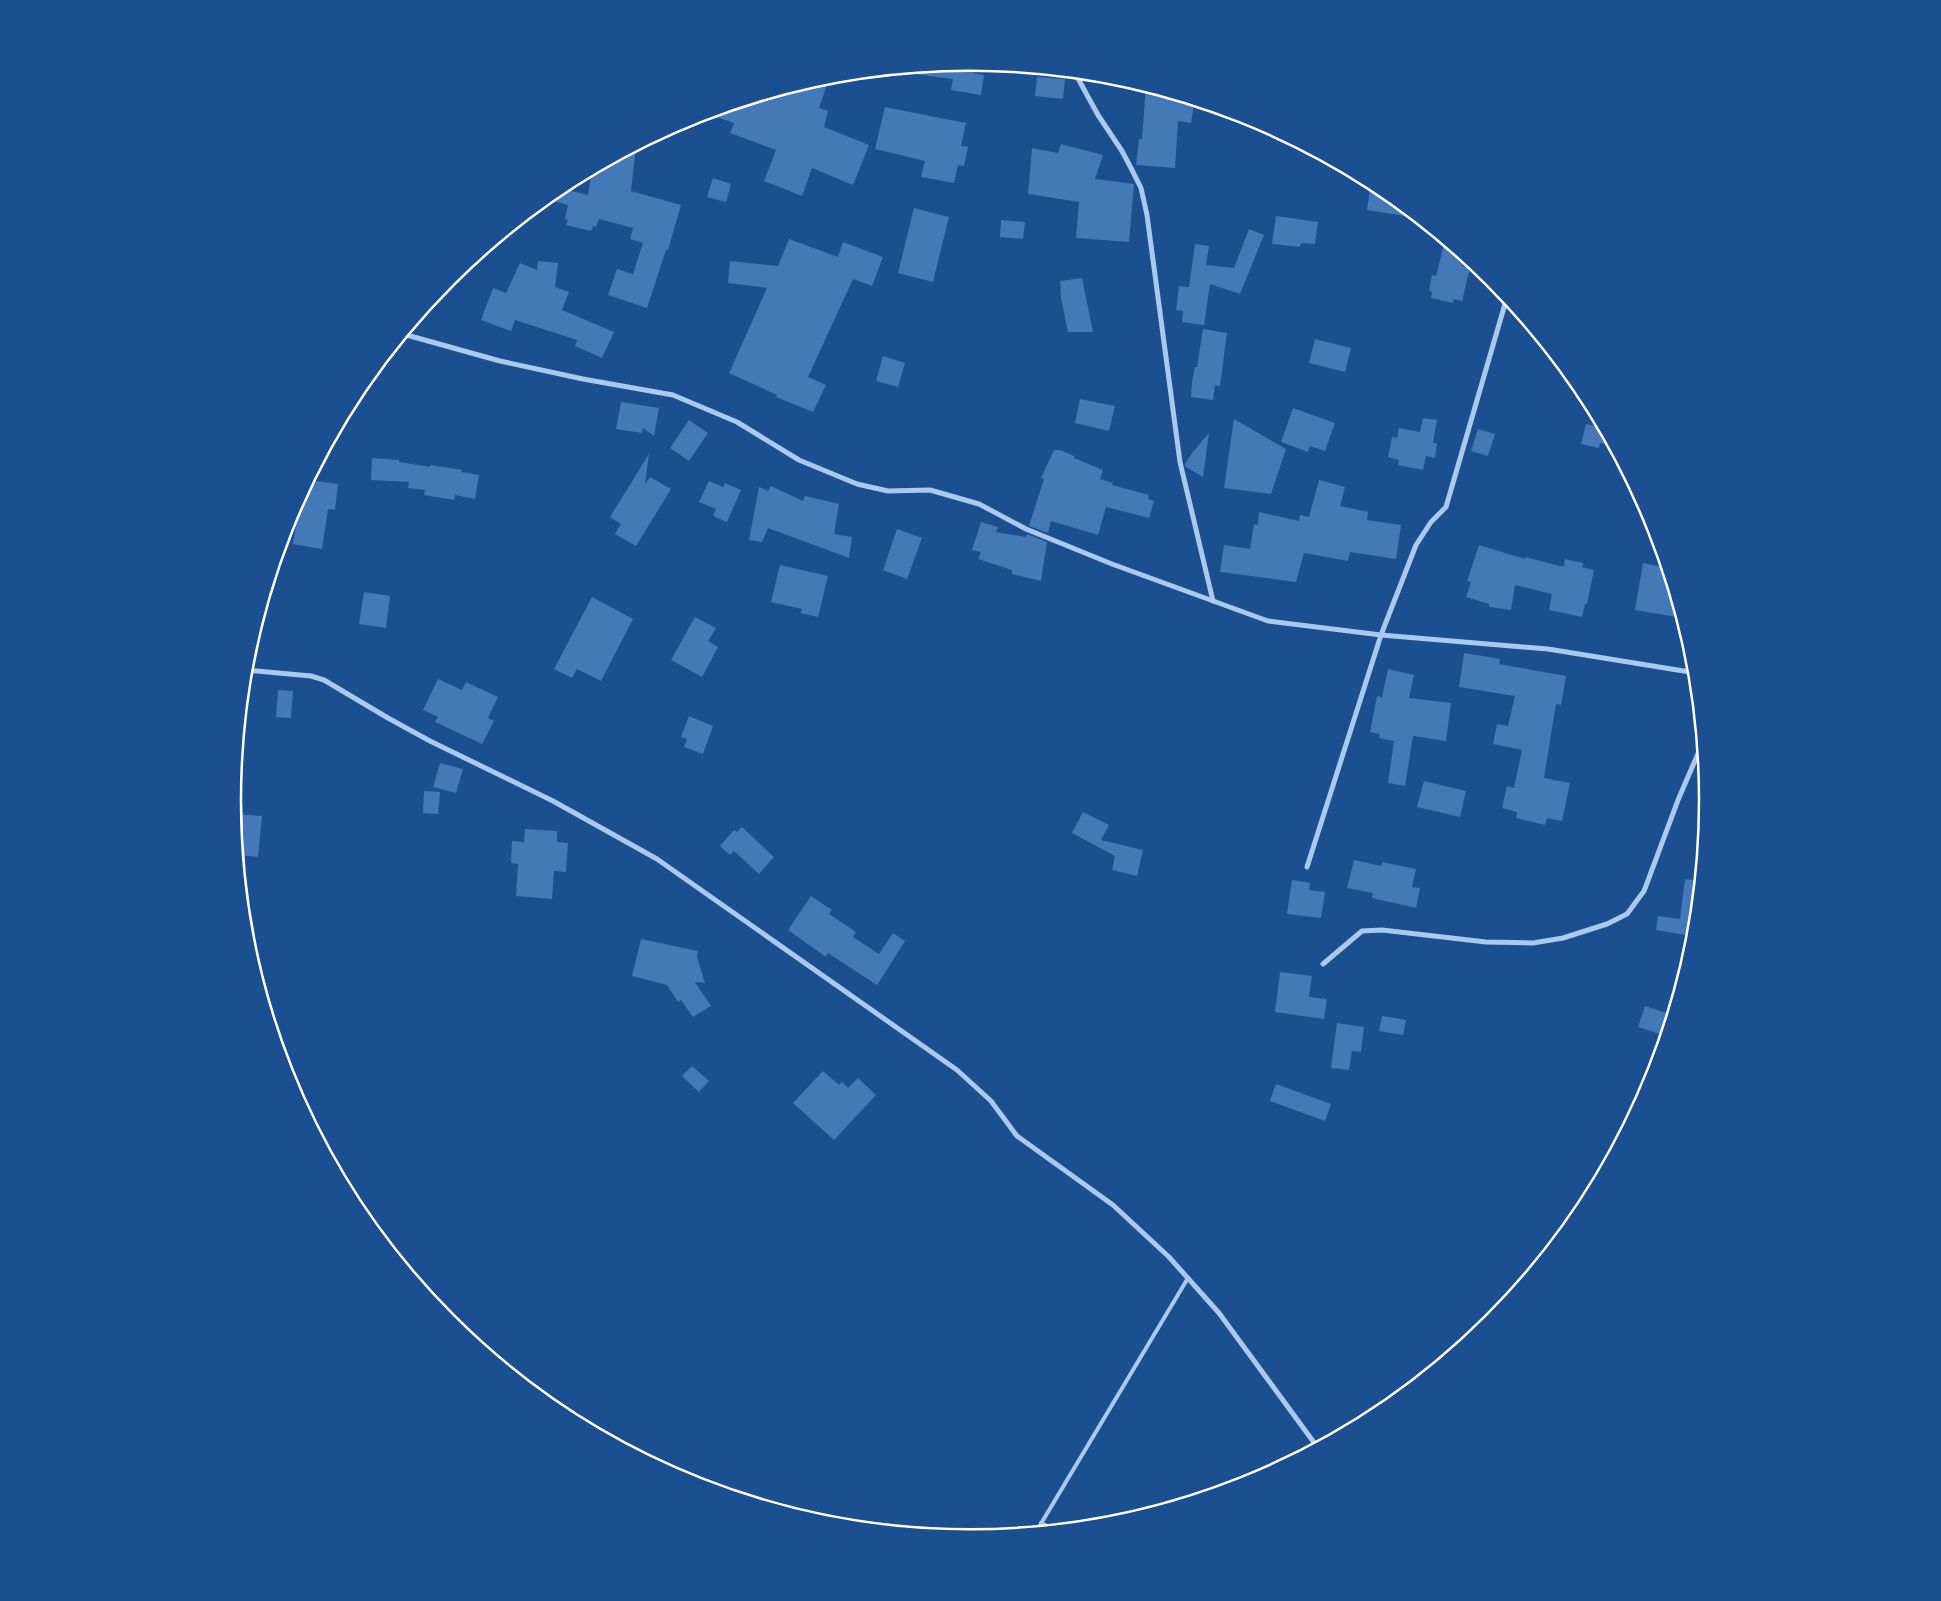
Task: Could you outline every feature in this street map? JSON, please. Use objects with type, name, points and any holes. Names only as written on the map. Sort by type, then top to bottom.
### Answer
[{"type":"street","points":[[1078,79],[1098,115],[1122,151],[1141,188],[1147,215],[1180,462],[1213,601]]},
{"type":"street","points":[[1307,868],[1381,635],[1416,545],[1431,522],[1446,507],[1505,305]]},
{"type":"street","points":[[409,336],[500,361],[673,395],[737,422],[799,460],[857,484],[888,491],[930,490],[979,504],[1026,529],[1112,564],[1268,621],[1381,635],[1548,649],[1688,672]]},
{"type":"street","points":[[253,671],[311,676],[324,680],[422,737],[553,801],[657,859],[957,1070],[991,1102],[1018,1136],[1113,1205],[1169,1257],[1219,1313],[1315,1443]]},
{"type":"street","points":[[1323,964],[1362,931],[1382,930],[1486,942],[1533,943],[1563,938],[1607,924],[1627,914],[1644,891],[1678,800],[1698,754]]},
{"type":"lane","points":[[1039,1526],[1188,1278]]},
{"type":"lane","points":[[1041,1523],[1046,1526]]},
{"type":"building","points":[[974,71],[973,73],[984,75],[981,95],[951,90],[953,79],[915,74]]},
{"type":"building","points":[[1037,77],[1065,79],[1063,99],[1035,96]]},
{"type":"building","points":[[827,85],[819,108],[828,111],[824,127],[869,145],[853,185],[812,168],[802,196],[764,181],[776,150],[730,133],[734,123],[717,117],[782,96]]},
{"type":"building","points":[[1145,93],[1194,107],[1191,123],[1178,121],[1175,168],[1136,165],[1139,139],[1142,139]]},
{"type":"building","points":[[885,107],[966,123],[961,146],[968,147],[964,166],[958,165],[954,183],[921,177],[925,161],[875,149]]},
{"type":"building","points":[[1061,144],[1103,155],[1095,179],[1134,184],[1129,242],[1076,238],[1079,202],[1028,194],[1032,148],[1058,153]]},
{"type":"building","points":[[635,153],[631,191],[681,205],[668,250],[666,250],[647,308],[608,295],[617,269],[633,274],[643,243],[630,239],[633,228],[599,219],[596,227],[593,226],[591,231],[566,225],[568,220],[565,219],[568,205],[555,201],[571,191],[588,195],[591,178]]},
{"type":"building","points":[[713,178],[731,184],[726,202],[707,197]]},
{"type":"building","points":[[1370,190],[1406,216],[1367,210]]},
{"type":"building","points":[[914,208],[949,217],[933,282],[898,273]]},
{"type":"building","points":[[1276,216],[1318,222],[1315,244],[1301,243],[1300,247],[1272,244]]},
{"type":"building","points":[[1001,220],[1025,222],[1023,239],[1000,237]]},
{"type":"building","points":[[1249,229],[1264,235],[1240,294],[1210,284],[1204,325],[1182,322],[1183,311],[1176,310],[1179,286],[1189,287],[1195,244],[1209,246],[1206,265],[1234,268]]},
{"type":"building","points":[[789,239],[838,257],[843,242],[883,257],[872,286],[853,279],[808,377],[826,385],[813,412],[776,397],[777,395],[729,373],[767,288],[728,283],[730,261],[778,266]]},
{"type":"building","points":[[1444,246],[1463,263],[1462,266],[1470,270],[1462,301],[1454,299],[1453,303],[1431,298],[1432,292],[1429,291],[1432,275],[1436,276]]},
{"type":"building","points":[[538,261],[558,263],[555,287],[569,292],[562,310],[614,332],[602,358],[575,346],[577,340],[515,320],[511,331],[481,320],[493,288],[506,293],[520,263],[537,270]]},
{"type":"building","points":[[1082,278],[1093,332],[1068,332],[1061,298],[1060,281]]},
{"type":"building","points":[[1203,329],[1227,333],[1220,386],[1215,385],[1213,400],[1191,397],[1192,381],[1195,367],[1197,367]]},
{"type":"building","points":[[1315,339],[1351,348],[1345,372],[1309,363]]},
{"type":"building","points":[[883,356],[905,363],[898,387],[876,381]]},
{"type":"building","points":[[1080,399],[1115,406],[1109,431],[1075,423]]},
{"type":"building","points":[[621,402],[659,408],[654,436],[643,428],[642,433],[616,429]]},
{"type":"building","points":[[1293,408],[1335,423],[1325,451],[1310,446],[1308,452],[1281,442]]},
{"type":"building","points":[[1423,418],[1437,420],[1433,443],[1437,443],[1435,458],[1426,456],[1423,470],[1398,465],[1399,460],[1388,457],[1392,437],[1397,438],[1399,428],[1420,432]]},
{"type":"building","points":[[1234,419],[1286,449],[1271,494],[1224,488]]},
{"type":"building","points":[[689,420],[708,433],[689,461],[670,448]]},
{"type":"building","points":[[1586,424],[1596,426],[1607,444],[1600,443],[1599,448],[1581,444]]},
{"type":"building","points":[[1478,429],[1495,434],[1488,456],[1471,451]]},
{"type":"building","points":[[1209,433],[1203,477],[1186,467],[1185,464]]},
{"type":"building","points":[[1054,450],[1060,450],[1103,470],[1100,479],[1113,483],[1112,485],[1149,495],[1148,499],[1154,501],[1149,518],[1106,507],[1098,535],[1051,521],[1048,533],[1029,526],[1044,479],[1041,478]]},
{"type":"building","points":[[649,454],[645,484],[650,477],[671,489],[636,546],[615,534],[621,524],[610,517]]},
{"type":"building","points":[[372,458],[399,460],[399,462],[430,467],[430,465],[462,470],[461,472],[479,475],[475,499],[455,495],[454,500],[424,495],[425,490],[408,488],[409,482],[371,480]]},
{"type":"building","points":[[1319,480],[1345,487],[1340,506],[1368,512],[1367,520],[1401,525],[1396,559],[1350,552],[1348,561],[1304,553],[1296,582],[1220,572],[1224,545],[1250,549],[1254,524],[1258,525],[1259,512],[1299,521],[1300,515],[1309,517]]},
{"type":"building","points":[[315,481],[338,484],[335,510],[328,509],[322,549],[293,544],[296,524]]},
{"type":"building","points":[[709,481],[723,487],[725,483],[741,490],[727,522],[713,516],[716,509],[699,502]]},
{"type":"building","points":[[771,486],[803,501],[805,496],[839,504],[834,534],[852,537],[849,558],[768,528],[762,542],[749,540],[759,487],[768,491]]},
{"type":"building","points":[[981,522],[998,527],[996,532],[1026,537],[1027,534],[1047,542],[1041,581],[1012,574],[1012,570],[978,559],[981,552],[972,550]]},
{"type":"building","points":[[897,529],[922,538],[907,579],[883,570]]},
{"type":"building","points":[[1479,545],[1525,559],[1525,557],[1560,566],[1564,566],[1565,559],[1583,563],[1582,567],[1594,570],[1587,604],[1585,604],[1582,617],[1549,610],[1552,594],[1515,585],[1511,610],[1489,607],[1489,604],[1466,597],[1471,582],[1467,581]]},
{"type":"building","points":[[1643,563],[1661,567],[1676,617],[1635,610]]},
{"type":"building","points":[[780,565],[828,576],[818,617],[801,613],[802,609],[771,602]]},
{"type":"building","points":[[364,592],[390,596],[386,628],[359,624]]},
{"type":"building","points":[[592,597],[633,619],[601,681],[577,669],[572,678],[554,669]]},
{"type":"building","points":[[695,617],[716,628],[708,641],[718,647],[702,677],[671,660]]},
{"type":"building","points":[[1464,653],[1500,659],[1499,664],[1566,676],[1561,705],[1556,704],[1544,778],[1570,783],[1562,821],[1547,818],[1545,825],[1516,818],[1517,812],[1502,808],[1507,786],[1514,788],[1522,750],[1493,744],[1497,724],[1508,726],[1515,696],[1459,687]]},
{"type":"building","points":[[1388,669],[1414,675],[1409,698],[1451,703],[1446,741],[1413,736],[1405,786],[1388,783],[1394,741],[1379,738],[1380,734],[1370,732],[1377,696],[1382,697]]},
{"type":"building","points":[[438,679],[462,690],[466,682],[498,697],[488,718],[494,721],[482,744],[435,722],[438,717],[423,710]]},
{"type":"building","points":[[278,690],[293,691],[291,718],[276,717]]},
{"type":"building","points":[[689,716],[713,726],[703,754],[684,747],[687,739],[681,737]]},
{"type":"building","points":[[440,763],[463,769],[456,793],[433,787]]},
{"type":"building","points":[[1424,781],[1466,791],[1460,817],[1417,807]]},
{"type":"building","points":[[424,791],[440,792],[438,814],[423,813]]},
{"type":"building","points":[[1083,812],[1109,825],[1101,840],[1143,850],[1137,876],[1112,870],[1115,856],[1072,833]]},
{"type":"building","points":[[242,815],[262,816],[258,857],[244,856]]},
{"type":"building","points":[[742,827],[774,857],[759,874],[734,851],[730,855],[720,846],[734,830],[737,832]]},
{"type":"building","points":[[525,829],[557,831],[557,842],[568,843],[566,872],[554,871],[552,899],[516,896],[518,864],[511,863],[512,841],[524,842]]},
{"type":"building","points":[[1354,860],[1381,866],[1382,862],[1416,869],[1412,887],[1420,888],[1416,908],[1372,898],[1373,893],[1347,888]]},
{"type":"building","points":[[1685,879],[1695,880],[1687,935],[1656,930],[1658,916],[1680,919]]},
{"type":"building","points":[[1292,880],[1310,883],[1309,890],[1325,892],[1321,918],[1287,914]]},
{"type":"building","points":[[811,896],[832,910],[829,914],[856,932],[853,937],[879,954],[893,933],[905,941],[877,985],[828,953],[826,957],[788,930]]},
{"type":"building","points":[[641,939],[698,951],[697,957],[705,983],[695,982],[711,1006],[693,1017],[681,1000],[678,1002],[667,985],[632,976]]},
{"type":"building","points":[[1280,972],[1312,976],[1309,997],[1327,999],[1324,1019],[1275,1012]]},
{"type":"building","points":[[1645,1006],[1668,1013],[1661,1034],[1638,1027]]},
{"type":"building","points":[[1382,1016],[1406,1020],[1403,1035],[1379,1031]]},
{"type":"building","points":[[1337,1023],[1364,1027],[1361,1052],[1352,1051],[1349,1070],[1331,1068]]},
{"type":"building","points":[[692,1066],[709,1081],[699,1092],[682,1076]]},
{"type":"building","points":[[823,1071],[839,1085],[842,1082],[848,1088],[858,1078],[876,1095],[834,1140],[793,1103]]},
{"type":"building","points":[[1276,1084],[1331,1104],[1325,1121],[1270,1101]]}]
